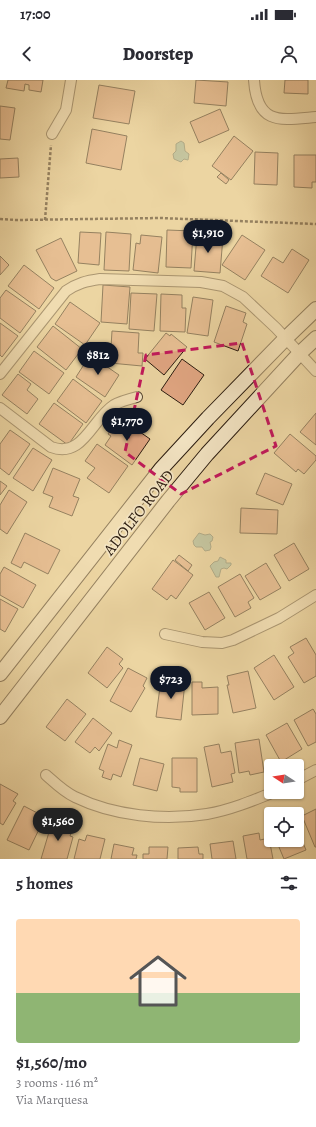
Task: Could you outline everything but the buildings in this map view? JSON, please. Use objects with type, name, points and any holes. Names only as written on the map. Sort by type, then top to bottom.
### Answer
[{"type":"main road","name":"ADOLFO ROAD","points":[[0,674],[161,469],[208,418],[316,309]]},
{"type":"main road","name":"ADOLFO ROAD","points":[[0,717],[206,454],[300,353],[316,338]]},
{"type":"street","points":[[52,134],[66,110],[71,80]]},
{"type":"street","points":[[254,80],[255,95],[259,104],[265,112],[273,117],[282,120],[316,117]]},
{"type":"street","points":[[0,374],[66,291],[87,280],[100,279],[201,282],[223,286],[243,298],[286,338],[316,371]]},
{"type":"street","points":[[0,408],[51,447],[58,450],[66,450],[73,448],[81,442],[113,405],[126,399],[137,397]]},
{"type":"street","points":[[165,634],[202,642],[222,643],[233,640],[279,618],[316,595]]},
{"type":"street","points":[[304,776],[316,770]]},
{"type":"street","points":[[46,775],[74,797],[99,807],[121,812],[171,817],[207,814],[244,804],[264,796]]},
{"type":"path","points":[[45,220],[52,134]]},
{"type":"path","points":[[0,220],[160,218],[316,224]]},
{"type":"highlighted area","points":[[242,343],[276,446],[181,494],[125,452],[146,355]]},
{"type":"shaded area","points":[[181,141],[184,143],[185,151],[189,154],[188,160],[184,159],[181,162],[174,159],[173,154],[176,151],[176,144]]},
{"type":"shaded area","points":[[199,533],[205,535],[210,534],[213,537],[212,541],[210,542],[210,550],[205,551],[202,547],[196,547],[194,545],[193,541]]},
{"type":"shaded area","points":[[220,557],[226,560],[226,563],[231,563],[231,565],[227,569],[221,569],[219,577],[216,577],[210,566],[214,562],[218,561]]}]
